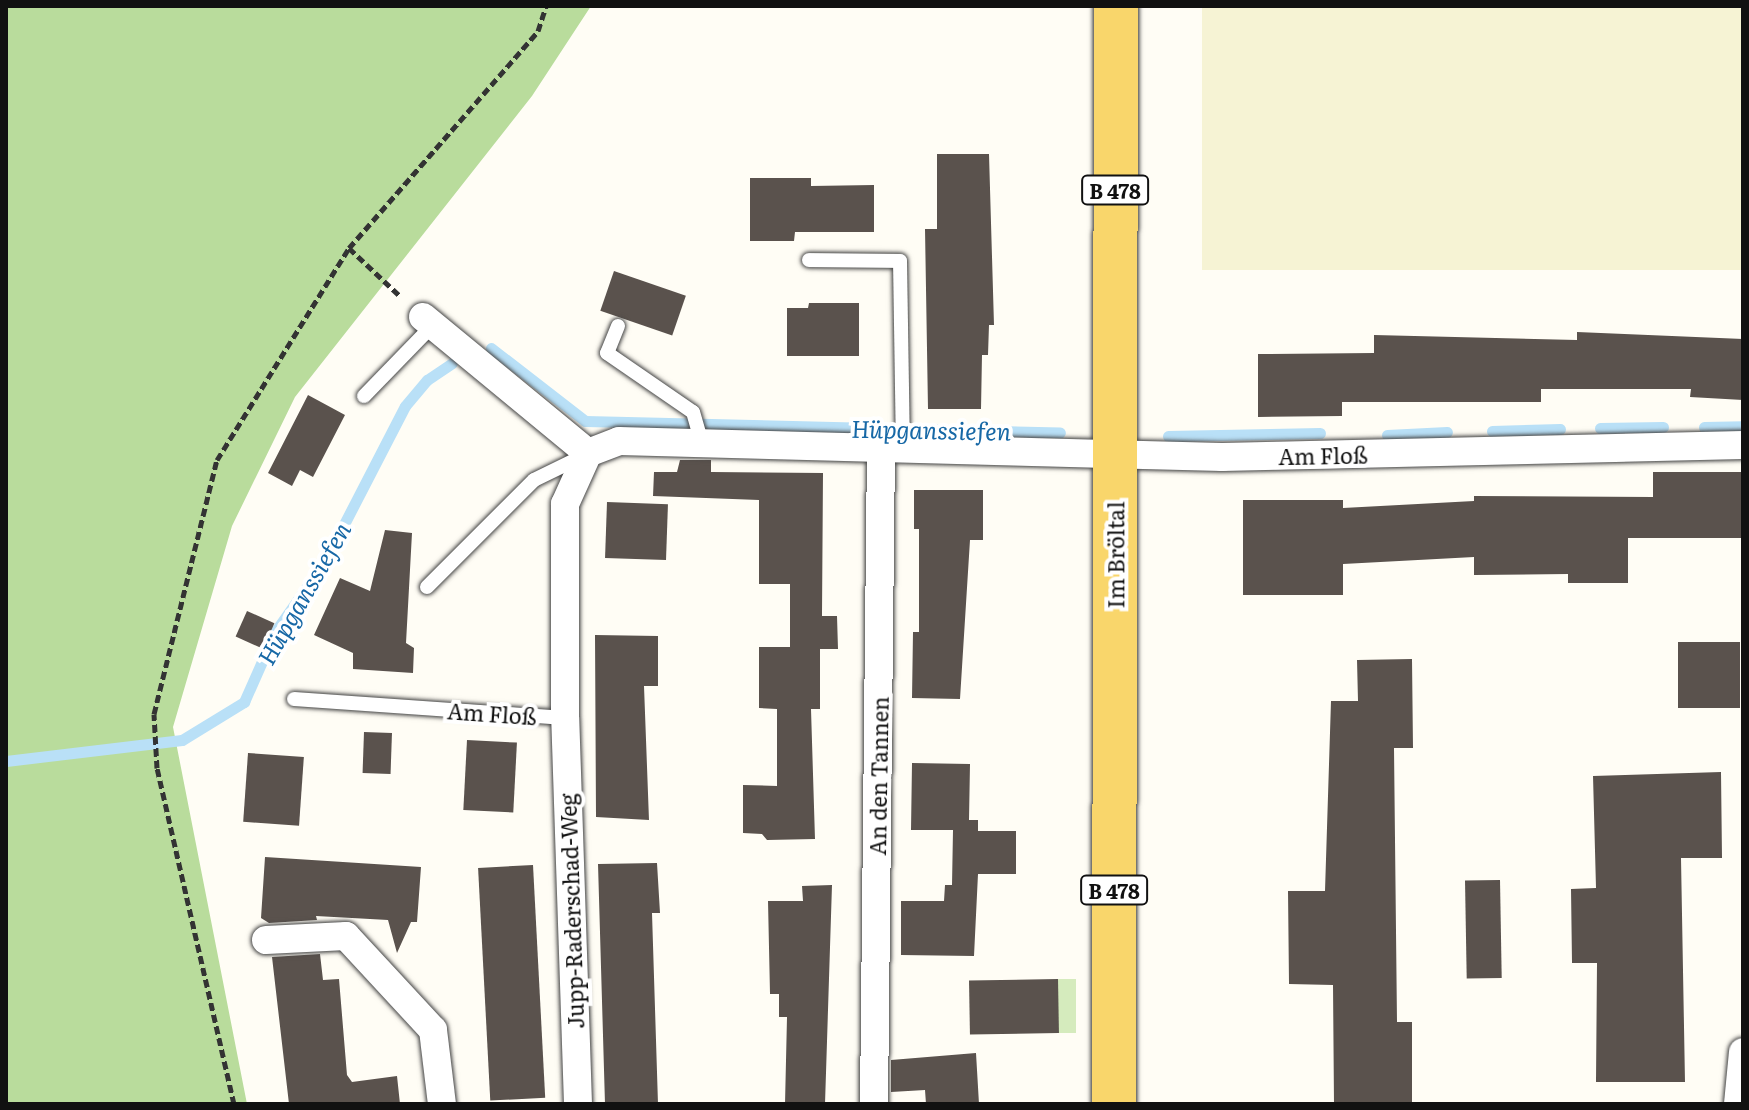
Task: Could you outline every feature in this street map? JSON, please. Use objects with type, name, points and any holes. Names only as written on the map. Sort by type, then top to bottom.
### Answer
[{"type":"main road","name":"Im Bröltal","points":[[1114,1104],[1116,6]]},
{"type":"street","points":[[427,322],[588,453]]},
{"type":"street","name":"Am Floß","points":[[565,718],[565,504],[588,453],[619,441],[1222,457],[1743,445]]},
{"type":"street","name":"An den Tannen","points":[[874,1104],[892,449]]},
{"type":"street","name":"Jupp-Raderschad-Weg","points":[[565,718],[578,1104]]},
{"type":"street","points":[[266,940],[346,936],[433,1030],[442,1104]]},
{"type":"street","points":[[1738,1104],[1743,1052]]},
{"type":"lane","points":[[809,260],[900,261],[903,416],[892,449]]},
{"type":"lane","points":[[364,396],[427,322]]},
{"type":"lane","points":[[618,326],[607,353],[693,412],[702,444]]},
{"type":"lane","name":"Am Floß","points":[[427,587],[534,480],[588,453]]},
{"type":"lane","name":"Am Floß","points":[[294,699],[565,718]]},
{"type":"path","points":[[234,1104],[157,768],[154,714],[217,460],[349,248],[538,31],[546,6]]},
{"type":"path","points":[[349,248],[427,322]]},
{"type":"shaded area","points":[[1202,6],[1743,6],[1743,270],[1202,270]]},
{"type":"green space","points":[[6,6],[591,6],[532,96],[295,397],[232,526],[173,727],[247,1104],[6,1104]]},
{"type":"green space","points":[[1058,979],[1076,979],[1076,1033],[1058,1033]]},
{"type":"building","points":[[937,154],[989,154],[994,325],[989,325],[988,355],[982,355],[981,409],[928,409],[925,229],[937,229]]},
{"type":"building","points":[[750,178],[811,178],[811,186],[874,185],[874,232],[795,232],[794,241],[750,241]]},
{"type":"building","points":[[614,271],[686,296],[672,335],[600,311]]},
{"type":"building","points":[[809,303],[859,303],[859,356],[787,356],[787,308],[808,308]]},
{"type":"building","points":[[1577,332],[1743,339],[1743,400],[1690,397],[1691,389],[1541,389],[1541,402],[1342,402],[1342,416],[1258,417],[1258,354],[1374,353],[1374,335],[1577,340]]},
{"type":"building","points":[[308,395],[345,415],[313,477],[300,470],[292,486],[268,473]]},
{"type":"building","points":[[680,460],[711,460],[711,472],[823,473],[822,616],[837,616],[838,649],[820,649],[820,709],[811,709],[815,839],[767,840],[762,834],[743,833],[743,785],[777,786],[777,709],[759,708],[759,647],[790,647],[790,584],[759,584],[759,500],[653,496],[654,472],[677,472]]},
{"type":"building","points":[[1653,472],[1743,472],[1743,538],[1628,538],[1628,583],[1568,583],[1568,574],[1474,575],[1474,557],[1343,564],[1343,595],[1243,595],[1243,500],[1343,500],[1343,508],[1474,501],[1474,496],[1653,497]]},
{"type":"building","points":[[914,490],[983,490],[983,540],[970,540],[960,699],[912,698],[913,632],[919,632],[919,529],[914,529]]},
{"type":"building","points":[[607,502],[668,504],[666,560],[605,558]]},
{"type":"building","points":[[385,530],[412,533],[406,643],[414,648],[413,673],[353,669],[353,653],[314,635],[340,578],[370,591]]},
{"type":"building","points":[[247,611],[274,623],[263,649],[236,637]]},
{"type":"building","points":[[595,635],[658,636],[658,686],[644,686],[649,820],[596,817]]},
{"type":"building","points":[[1678,642],[1740,642],[1740,708],[1678,708]]},
{"type":"building","points":[[1412,659],[1413,748],[1394,748],[1397,1022],[1412,1022],[1412,1104],[1334,1104],[1333,985],[1289,984],[1288,891],[1325,891],[1331,701],[1358,701],[1357,660]]},
{"type":"building","points":[[364,732],[392,733],[391,774],[363,773]]},
{"type":"building","points":[[467,740],[517,743],[513,813],[463,810]]},
{"type":"building","points":[[248,753],[304,757],[299,826],[243,822]]},
{"type":"building","points":[[912,763],[970,764],[969,820],[978,820],[978,831],[1016,831],[1016,874],[978,874],[974,956],[901,955],[901,901],[944,901],[945,885],[952,885],[953,830],[911,830]]},
{"type":"building","points":[[1721,772],[1722,858],[1681,858],[1685,1082],[1596,1082],[1597,963],[1572,963],[1571,889],[1596,888],[1593,776]]},
{"type":"building","points":[[265,857],[421,867],[417,922],[411,922],[397,953],[388,920],[316,916],[317,920],[269,923],[261,918]]},
{"type":"building","points":[[657,863],[660,913],[652,913],[658,1104],[605,1104],[598,864]]},
{"type":"building","points":[[533,865],[545,1098],[490,1101],[478,868]]},
{"type":"building","points":[[1500,880],[1502,978],[1467,979],[1465,881]]},
{"type":"building","points":[[832,885],[825,1104],[785,1104],[787,1017],[779,1017],[779,994],[770,994],[768,901],[803,901],[802,886]]},
{"type":"building","points":[[320,954],[323,980],[339,979],[347,1075],[352,1082],[397,1076],[400,1104],[289,1104],[272,957]]},
{"type":"building","points":[[1058,979],[1059,1033],[970,1035],[969,981]]},
{"type":"building","points":[[976,1053],[979,1104],[926,1104],[925,1090],[891,1092],[891,1060]]},
{"type":"waterway","name":"Hüpganssiefen","points":[[491,348],[585,421],[1060,433]]},
{"type":"waterway","name":"Hüpganssiefen","points":[[6,761],[182,740],[244,702],[275,632],[325,561],[405,406],[427,380],[452,363]]},
{"type":"waterway","name":"Hüpganssiefen","points":[[1704,427],[1743,426]]},
{"type":"waterway","name":"Hüpganssiefen","points":[[1600,428],[1663,427]]},
{"type":"waterway","name":"Hüpganssiefen","points":[[1492,431],[1560,429]]},
{"type":"waterway","name":"Hüpganssiefen","points":[[1387,435],[1447,432]]},
{"type":"waterway","name":"Hüpganssiefen","points":[[1168,436],[1320,433]]}]
